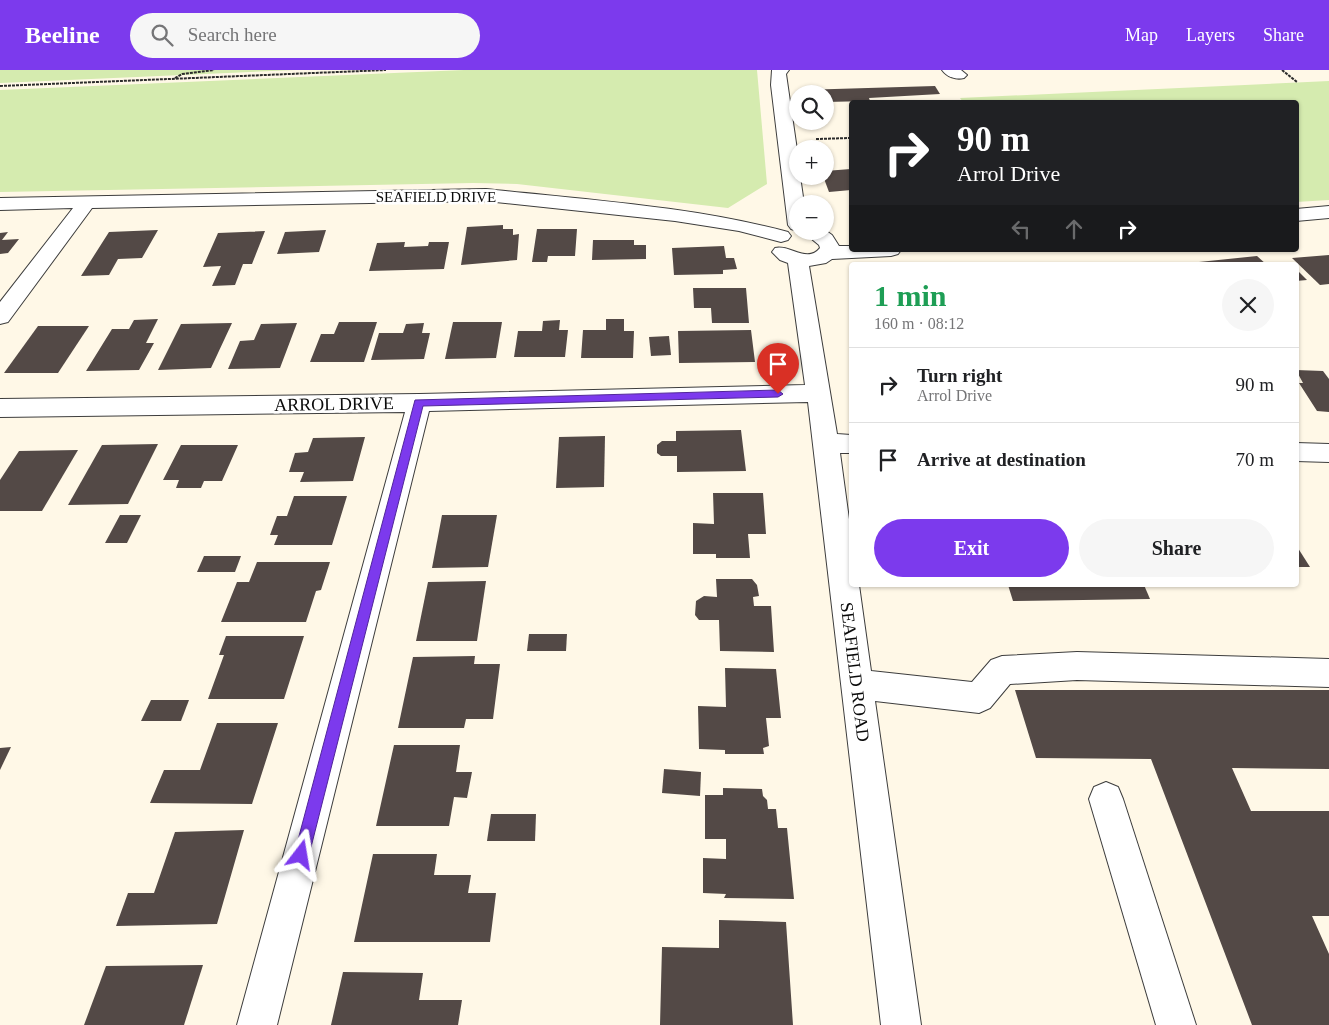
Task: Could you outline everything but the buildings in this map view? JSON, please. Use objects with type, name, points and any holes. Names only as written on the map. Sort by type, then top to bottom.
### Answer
[{"type":"street","points":[[780,77],[789,195]]},
{"type":"street","name":"SEAFIELD DRIVE","points":[[0,204],[486,195],[675,215],[740,225],[789,230]]},
{"type":"street","points":[[0,317],[87,202]]},
{"type":"street","points":[[1299,215],[1329,212]]},
{"type":"street","points":[[789,233],[777,245],[779,250],[790,258],[813,260],[828,253],[849,252]]},
{"type":"street","points":[[827,240],[829,243],[828,253]]},
{"type":"street","name":"SEAFIELD ROAD","points":[[798,260],[818,393],[838,444],[849,583]]},
{"type":"street","name":"ARROL DRIVE","points":[[0,408],[418,402],[818,393]]},
{"type":"street","points":[[257,1025],[418,402]]},
{"type":"street","points":[[1299,452],[1329,454]]},
{"type":"street","name":"SEAFIELD ROAD","points":[[849,587],[857,684],[902,1025]]},
{"type":"street","points":[[857,684],[979,698],[1002,670],[1077,666],[1329,673]]},
{"type":"street","points":[[1106,799],[1176,1025]]},
{"type":"path","points":[[175,79],[182,74],[214,70]]},
{"type":"path","points":[[0,86],[386,70]]},
{"type":"path","points":[[1282,70],[1297,82]]},
{"type":"green space","points":[[0,70],[296,70],[0,83]]},
{"type":"green space","points":[[464,70],[757,70],[767,184],[728,208],[517,184],[473,183],[0,192],[0,90]]},
{"type":"green space","points":[[1329,81],[1329,200],[1299,202],[1299,100],[962,100],[960,98]]},
{"type":"route","points":[[301,855],[418,402],[778,394]]}]
